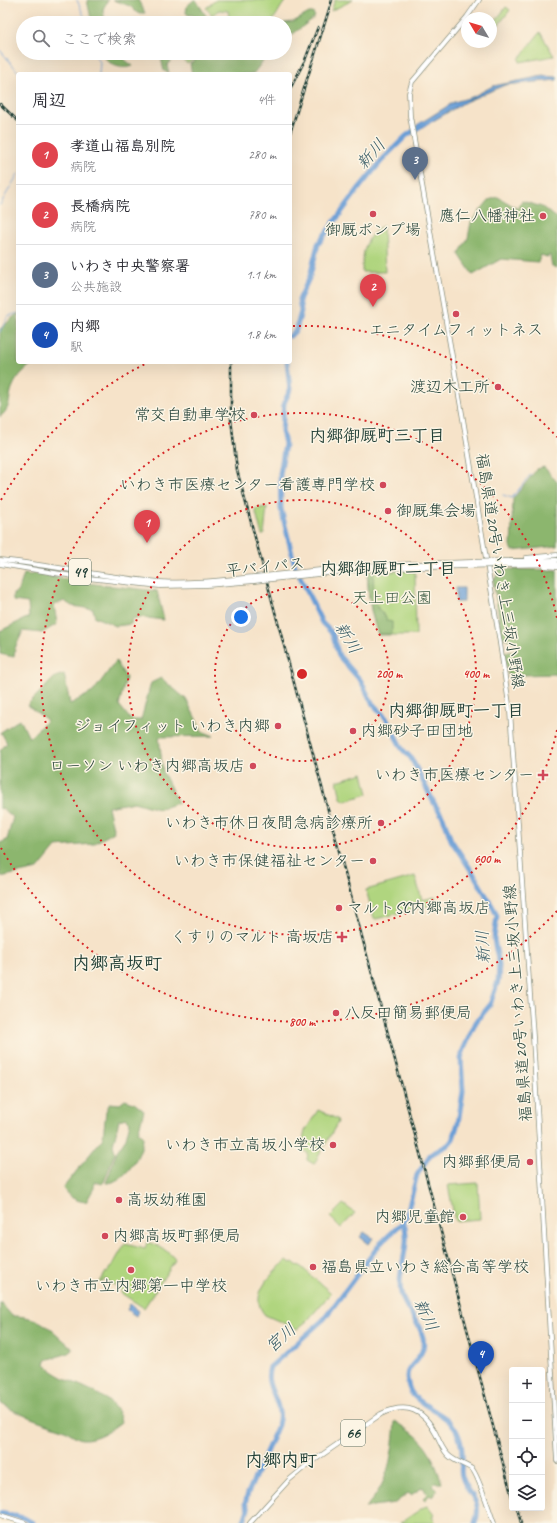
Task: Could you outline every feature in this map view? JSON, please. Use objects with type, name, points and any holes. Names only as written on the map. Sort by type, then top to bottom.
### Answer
[{"type":"main road","name":"福島県道20号いわき上三坂小野線","points":[[479,0],[467,17],[415,76],[410,86],[409,98],[410,116],[416,143],[499,634],[510,712],[533,1038],[557,1461]]},
{"type":"main road","points":[[502,563],[557,555]]},
{"type":"main road","name":"平バイパス","points":[[0,560],[112,577],[160,582],[192,583],[254,579]]},
{"type":"main road","name":"平バイパス","points":[[0,564],[79,577],[160,586],[208,585],[359,566],[502,563],[557,560]]},
{"type":"main road","points":[[502,563],[557,567]]},
{"type":"main road","name":"平バイパス","points":[[502,563],[557,564]]},
{"type":"main road","name":"66","points":[[250,1523],[289,1480],[315,1458],[379,1415],[392,1409],[408,1408],[424,1416],[431,1424],[444,1450],[475,1473],[494,1523]]},
{"type":"main road","points":[[0,1515],[25,1523]]},
{"type":"green space","points":[[87,0],[108,0],[103,9],[104,16],[90,16]]},
{"type":"green space","points":[[113,0],[138,0],[145,13],[137,13],[130,6]]},
{"type":"green space","points":[[196,0],[206,16],[188,15],[186,13],[187,6]]},
{"type":"green space","points":[[216,0],[287,0],[276,16],[229,16],[228,11],[219,10],[212,15],[206,8]]},
{"type":"green space","points":[[335,0],[353,0],[331,11]]},
{"type":"green space","points":[[506,7],[510,10],[497,27],[497,19]]},
{"type":"green space","points":[[309,13],[313,13],[315,17],[292,35],[293,22]]},
{"type":"green space","points":[[540,32],[554,56],[520,62],[519,59]]},
{"type":"green space","points":[[107,60],[125,60],[133,66],[119,67]]},
{"type":"green space","points":[[162,60],[171,60],[167,65],[169,72],[164,71]]},
{"type":"green space","points":[[184,60],[192,60],[187,64]]},
{"type":"green space","points":[[195,60],[264,60],[255,72],[192,72],[190,64]]},
{"type":"green space","points":[[498,197],[518,209],[522,201],[542,207],[557,218],[557,268],[552,266],[550,255],[547,257],[541,255],[538,262],[501,259],[473,275],[459,254],[468,238],[471,222],[489,200]]},
{"type":"green space","points":[[383,226],[385,272],[362,272],[364,252],[368,240],[372,234]]},
{"type":"green space","points":[[16,315],[16,364],[32,364],[15,382],[11,391],[7,409],[0,417],[0,329]]},
{"type":"green space","points":[[544,467],[557,482],[557,546],[513,551],[511,547],[513,499],[537,469]]},
{"type":"green space","points":[[267,507],[264,535],[262,535],[255,509]]},
{"type":"green space","points":[[500,569],[557,570],[557,676],[556,674],[521,675],[517,680],[516,674],[508,675],[504,652],[514,652],[517,643],[502,637],[493,579],[496,578],[497,572]]},
{"type":"green space","name":"天上田公園","points":[[375,570],[375,573],[415,570],[416,635],[378,635],[370,603],[367,571]]},
{"type":"green space","points":[[374,571],[373,580],[376,602],[378,608],[387,621],[392,622],[392,634],[379,634],[373,619],[369,596],[368,572]]},
{"type":"green space","points":[[33,573],[86,583],[157,591],[164,620],[140,617],[132,619],[131,624],[116,626],[95,617],[93,609],[72,606],[64,601],[54,605],[57,624],[42,633],[23,631],[15,648],[14,657],[0,654],[0,631],[29,617],[28,603],[13,601],[13,594],[18,592],[24,574],[31,575]]},
{"type":"green space","points":[[116,661],[126,678],[119,705],[131,720],[141,720],[151,683],[161,678],[186,699],[202,731],[214,736],[159,737],[163,772],[178,803],[158,809],[134,802],[108,807],[114,832],[93,844],[56,847],[38,869],[0,877],[0,843],[7,840],[13,817],[2,808],[0,809],[0,751],[7,743],[1,732],[20,719],[29,738],[47,720],[27,705],[55,677],[64,674],[70,704],[93,692]]},
{"type":"green space","points":[[363,773],[368,794],[345,801],[341,798],[337,781]]},
{"type":"green space","points":[[415,876],[422,900],[435,897],[435,904],[376,919],[374,918],[366,890]]},
{"type":"green space","points":[[125,1100],[134,1103],[144,1111],[138,1132],[143,1135],[140,1150],[132,1166],[126,1173],[113,1182],[106,1183],[117,1151],[126,1138],[130,1122],[126,1118],[119,1120],[113,1145],[115,1152],[104,1182],[102,1184],[94,1181],[94,1188],[86,1202],[79,1201],[67,1194],[63,1188],[103,1138],[106,1111],[110,1103],[120,1104]]},
{"type":"green space","points":[[318,1110],[337,1119],[338,1122],[314,1164],[307,1160],[308,1153],[301,1149],[305,1131]]},
{"type":"green space","points":[[478,1183],[480,1219],[455,1221],[448,1185]]},
{"type":"green space","points":[[343,1204],[355,1213],[341,1228],[330,1217]]},
{"type":"green space","points":[[147,1242],[163,1249],[175,1260],[144,1308],[121,1293],[122,1290],[105,1279],[102,1283],[100,1282],[106,1272],[108,1273],[125,1244],[145,1249]]},
{"type":"green space","points":[[287,1260],[298,1266],[299,1265],[331,1293],[307,1321],[297,1329],[265,1315],[260,1307],[260,1292],[264,1285],[275,1271]]},
{"type":"green space","points":[[0,1302],[12,1316],[31,1318],[38,1321],[51,1329],[71,1347],[73,1350],[69,1353],[46,1360],[45,1364],[64,1378],[100,1395],[110,1402],[117,1411],[121,1422],[98,1436],[82,1439],[63,1429],[23,1415],[0,1403]]},
{"type":"green space","points":[[395,1421],[414,1434],[426,1446],[442,1483],[435,1483],[432,1486],[437,1490],[432,1497],[430,1495],[425,1500],[423,1498],[427,1494],[423,1487],[411,1495],[408,1493],[395,1503],[365,1507],[380,1489],[385,1478],[391,1456]]},
{"type":"green space","points":[[428,1506],[434,1514],[432,1517],[436,1523],[400,1523],[424,1507]]},
{"type":"water","points":[[543,76],[557,77],[557,80],[505,85],[465,102],[418,130],[417,125],[454,102],[472,97],[493,86]]},
{"type":"water","points":[[456,588],[464,588],[464,602],[456,602]]},
{"type":"water","points":[[364,1232],[373,1238],[369,1244],[360,1237]]},
{"type":"water","points":[[130,1304],[139,1311],[136,1316],[127,1310]]},
{"type":"waterway","points":[[77,0],[84,16]]},
{"type":"waterway","points":[[0,50],[18,72]]},
{"type":"waterway","points":[[98,60],[100,62],[99,72]]},
{"type":"waterway","name":"新川","points":[[292,334],[296,330],[301,311],[299,300],[310,276],[318,244],[360,187],[384,158],[406,136],[423,124]]},
{"type":"waterway","points":[[0,205],[16,177]]},
{"type":"waterway","points":[[0,332],[8,316],[16,314]]},
{"type":"waterway","name":"新川","points":[[243,1523],[248,1509],[245,1504],[248,1493],[279,1420],[278,1406],[270,1385],[270,1367],[324,1319],[380,1244],[403,1222],[406,1218],[417,1175],[430,1155],[448,1145],[453,1139],[458,1123],[463,1091],[461,1059],[463,1050],[476,1022],[490,1005],[498,981],[499,965],[494,939],[497,916],[494,909],[473,873],[451,840],[443,817],[434,803],[411,758],[402,749],[386,718],[372,703],[361,681],[339,656],[332,633],[322,623],[295,566],[281,509],[280,474],[285,444],[282,431],[284,403],[290,390],[287,364]]},
{"type":"waterway","points":[[503,495],[512,498],[531,474]]},
{"type":"waterway","name":"新川","points":[[403,1222],[406,1230],[406,1239],[400,1284],[401,1293],[406,1306],[419,1327],[424,1341],[421,1354],[408,1370],[407,1382],[410,1390],[417,1399],[450,1422],[458,1435],[462,1450],[461,1474],[464,1483],[476,1503],[477,1515],[475,1523]]},
{"type":"waterway","name":"宮川","points":[[0,1513],[24,1518],[33,1523]]},
{"type":"railway","points":[[292,127],[332,0]]},
{"type":"railway","points":[[292,85],[305,60],[318,27]]},
{"type":"railway","points":[[0,104],[16,119]]},
{"type":"railway","points":[[231,364],[231,419],[237,470],[509,1486]]},
{"type":"railway","points":[[518,1511],[521,1523]]},
{"type":"place","name":"いわき中央警察署","points":[[415,180]]},
{"type":"place","name":"御厩ポンプ場","points":[[373,214]]},
{"type":"place","name":"應仁八幡神社","points":[[543,216]]},
{"type":"place","name":"長橋病院","points":[[373,307]]},
{"type":"place","name":"エニタイムフィットネス","points":[[456,314]]},
{"type":"place","name":"渡辺木工所","points":[[498,387]]},
{"type":"place","name":"常交自動車学校","points":[[254,415]]},
{"type":"place","name":"いわき市医療センター看護専門学校","points":[[383,485]]},
{"type":"place","name":"御厩集会場","points":[[388,511]]},
{"type":"place","name":"孝道山福島別院","points":[[147,543]]},
{"type":"place","name":"ジョイフィット いわき内郷","points":[[278,726]]},
{"type":"place","name":"内郷砂子田団地","points":[[353,731]]},
{"type":"place","name":"ローソン いわき内郷高坂店","points":[[253,766]]},
{"type":"place","name":"いわき市医療センター","points":[[543,775]]},
{"type":"place","name":"いわき市休日夜間急病診療所","points":[[381,823]]},
{"type":"place","name":"いわき市保健福祉センター","points":[[373,861]]},
{"type":"place","name":"マルトSC内郷高坂店","points":[[339,908]]},
{"type":"place","name":"くすりのマルト 高坂店","points":[[342,937]]},
{"type":"place","name":"八反田簡易郵便局","points":[[336,1013]]},
{"type":"place","name":"いわき市立高坂小学校","points":[[333,1145]]},
{"type":"place","name":"内郷郵便局","points":[[530,1162]]},
{"type":"place","name":"高坂幼稚園","points":[[119,1200]]},
{"type":"place","name":"内郷児童館","points":[[463,1217]]},
{"type":"place","name":"内郷高坂町郵便局","points":[[105,1236]]},
{"type":"place","name":"福島県立いわき総合高等学校","points":[[313,1267]]},
{"type":"place","name":"いわき市立内郷第一中学校","points":[[131,1270]]},
{"type":"place","name":"内郷","points":[[481,1374]]},
{"type":"district","name":"内郷御厩町三丁目","points":[[377,435]]},
{"type":"district","name":"内郷御厩町二丁目","points":[[388,568]]},
{"type":"district","name":"内郷御厩町一丁目","points":[[456,710]]},
{"type":"district","name":"内郷高坂町","points":[[117,963]]},
{"type":"district","name":"内郷内町","points":[[281,1460]]}]
